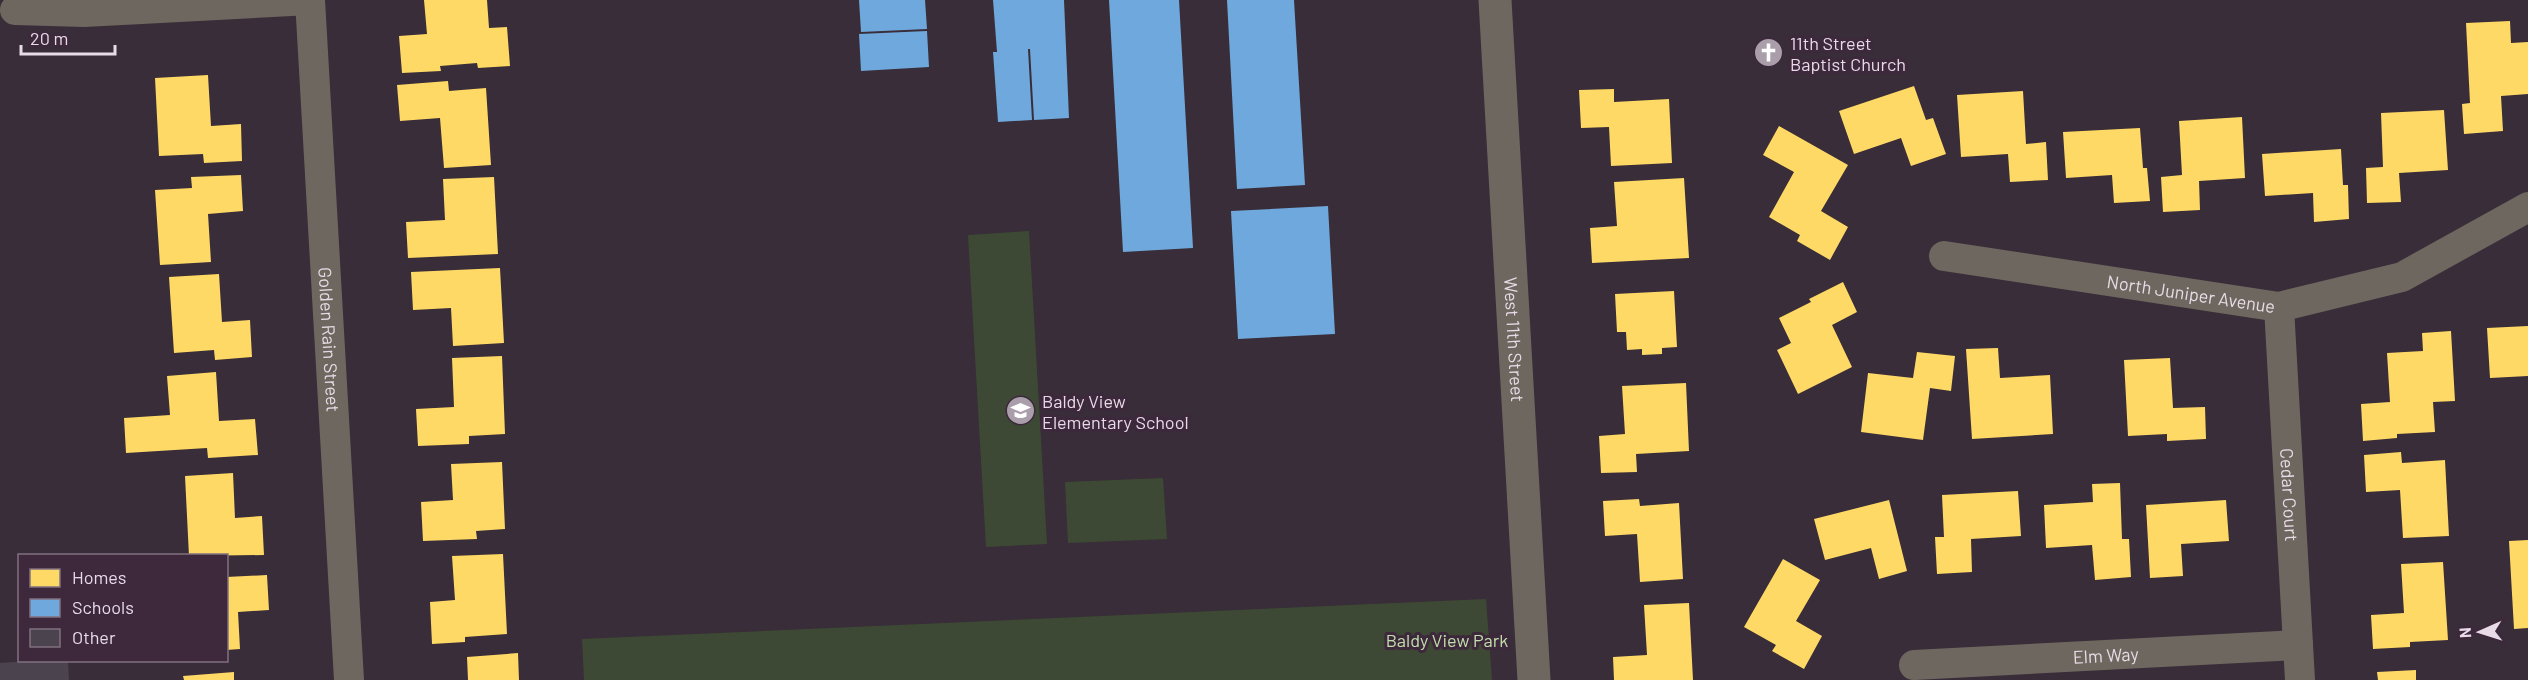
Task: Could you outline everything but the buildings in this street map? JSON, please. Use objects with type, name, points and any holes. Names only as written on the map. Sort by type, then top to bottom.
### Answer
[{"type":"street","points":[[15,10],[84,12],[310,0]]},
{"type":"street","name":"Golden Rain Street","points":[[310,0],[350,680]]},
{"type":"street","name":"West 11th Street","points":[[1496,0],[1534,680]]},
{"type":"street","name":"North Juniper Avenue","points":[[1944,255],[2279,307],[2402,277],[2528,207]]},
{"type":"street","name":"Cedar Court","points":[[2279,307],[2300,680]]},
{"type":"street","name":"Elm Way","points":[[1914,665],[2298,645]]},
{"type":"green space","points":[[1029,231],[1047,544],[986,547],[968,235]]},
{"type":"green space","points":[[1163,478],[1167,539],[1068,543],[1065,482]]},
{"type":"green space","name":"Baldy View Park","points":[[1486,599],[1492,680],[584,680],[582,639]]},
{"type":"place","name":"11th Street Baptist Church","points":[[1769,53]]},
{"type":"place","name":"Baldy View Elementary School","points":[[1021,411]]}]
